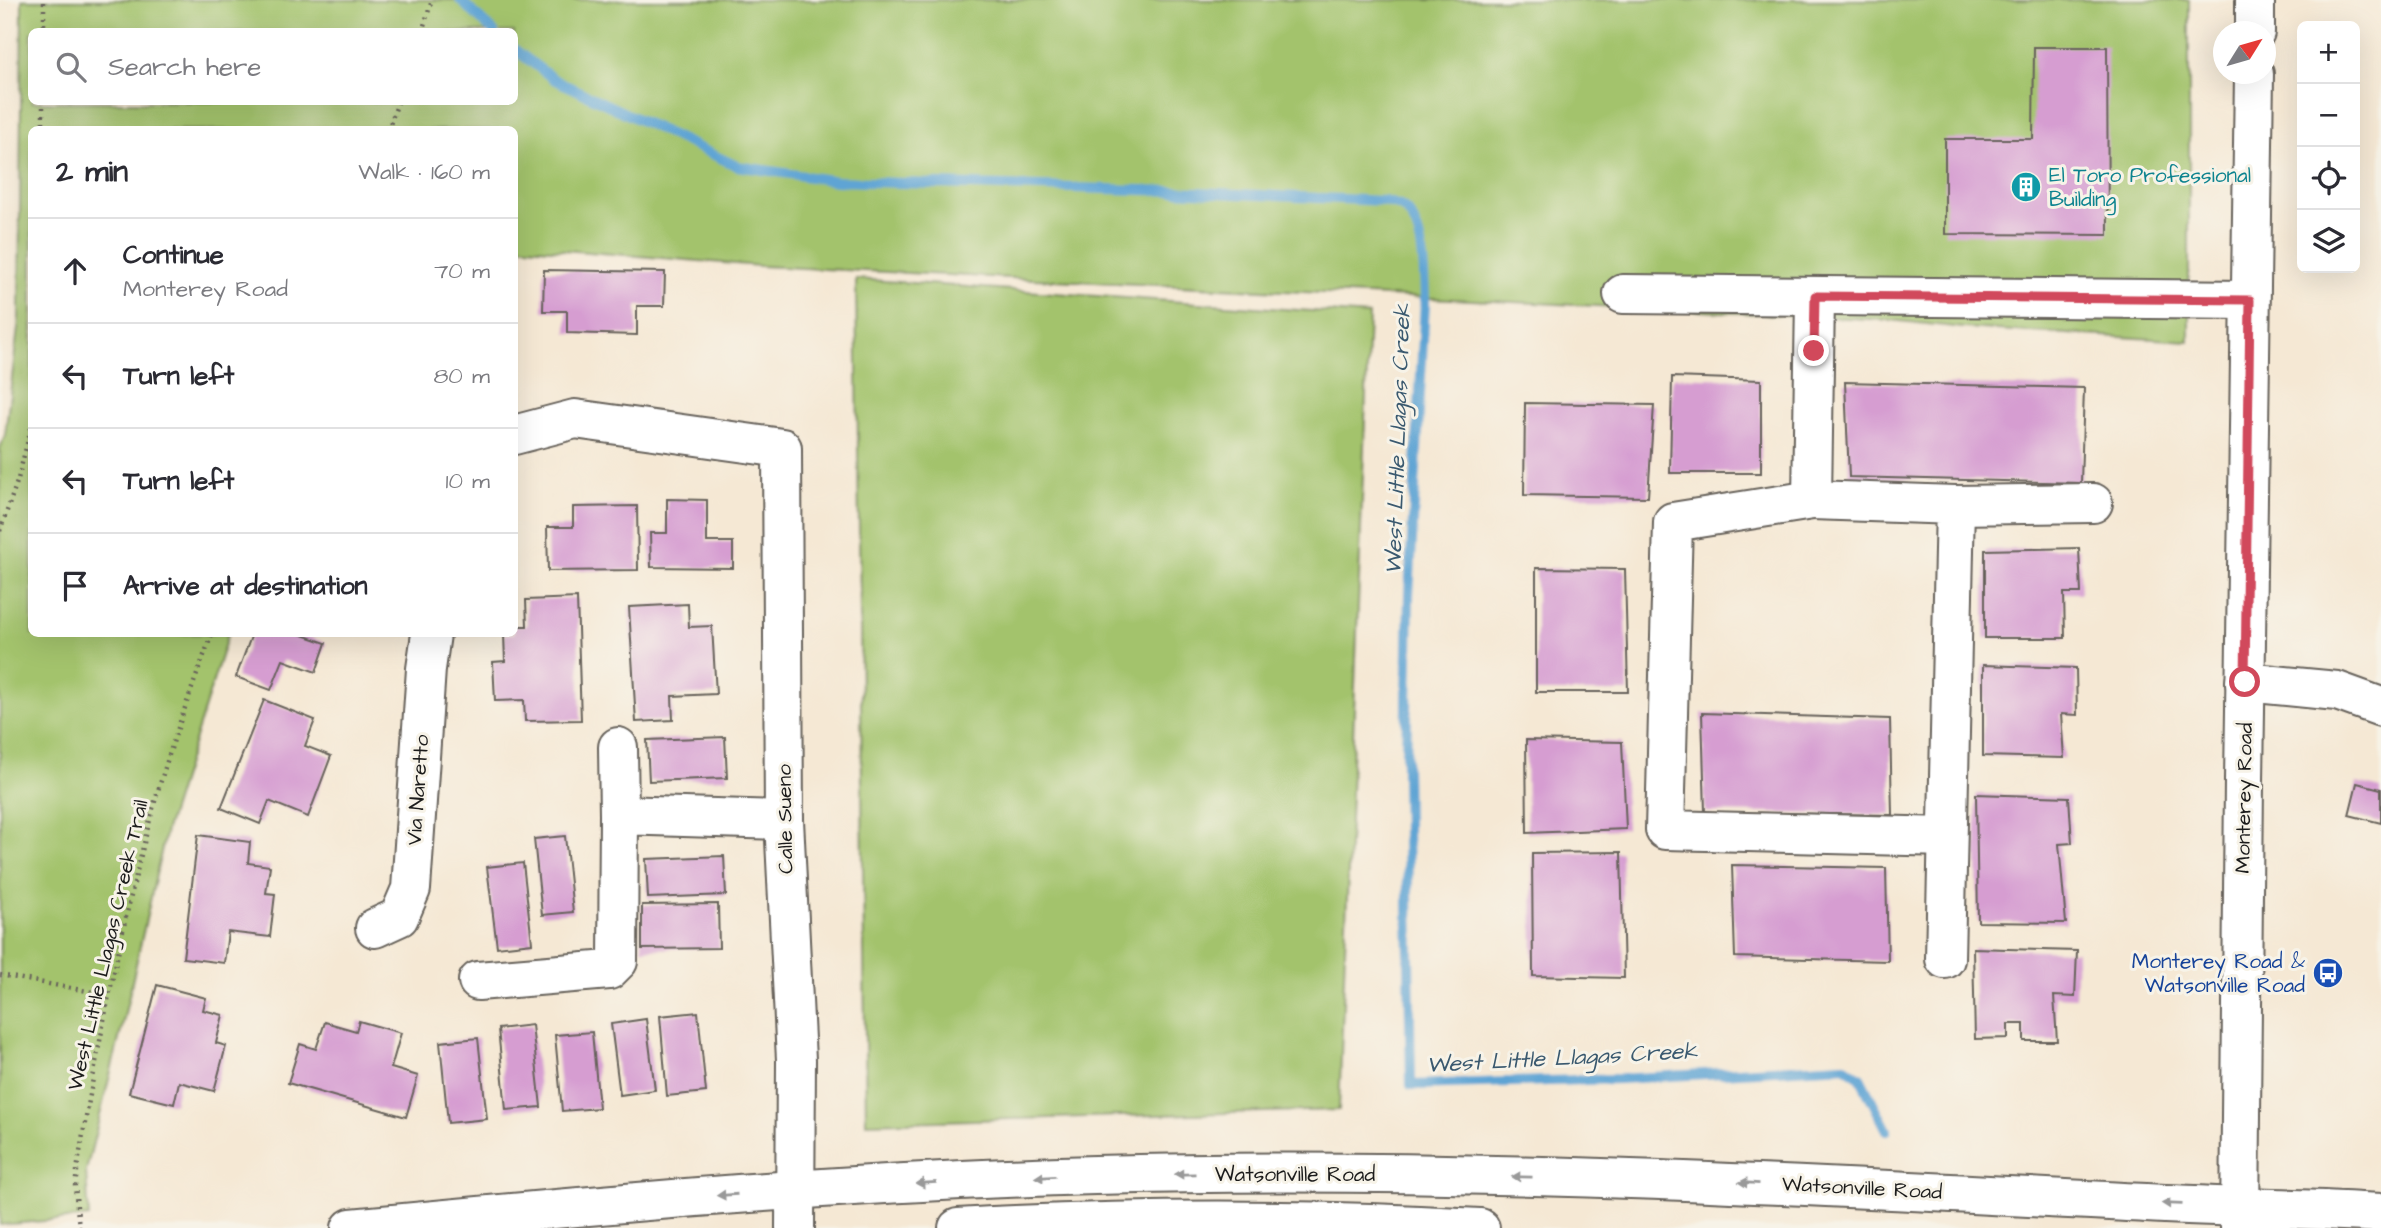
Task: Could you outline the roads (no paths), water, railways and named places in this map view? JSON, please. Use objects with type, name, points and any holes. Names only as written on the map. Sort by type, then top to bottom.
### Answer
[{"type":"main road","points":[[2255,0],[2255,21]]},
{"type":"main road","name":"Monterey Road","points":[[2240,1217],[2254,84]]},
{"type":"main road","points":[[1623,294],[2250,300]]},
{"type":"main road","points":[[1812,499],[1815,296]]},
{"type":"main road","name":"Calle Sueno","points":[[518,434],[575,419],[782,448],[784,820],[796,1060],[795,1228]]},
{"type":"main road","points":[[1947,837],[1665,830],[1673,522],[1812,499],[1955,505],[2093,503]]},
{"type":"main road","points":[[1945,959],[1955,505]]},
{"type":"main road","name":"Via Naretto","points":[[375,928],[399,917],[411,889],[426,668],[431,637]]},
{"type":"main road","points":[[2245,682],[2337,691],[2381,707]]},
{"type":"main road","points":[[478,981],[609,970],[618,961],[618,747]]},
{"type":"main road","points":[[619,815],[784,820]]},
{"type":"main road","name":"Watsonville Road","points":[[351,1228],[554,1208],[795,1189],[1095,1175],[1334,1173],[1678,1179],[2240,1217],[2381,1213]]},
{"type":"main road","points":[[958,1228],[1040,1223],[1227,1220],[1480,1228]]},
{"type":"waterway","name":"West Little Llagas Creek","points":[[460,0],[490,28]]},
{"type":"waterway","name":"West Little Llagas Creek","points":[[518,52],[555,80],[737,166],[837,181],[1174,191],[1384,201],[1400,206],[1415,223],[1419,236],[1424,264],[1425,302],[1409,595],[1406,766],[1411,1085],[1618,1079],[1844,1066],[1860,1077],[1887,1130]]},
{"type":"place","name":"El Toro Professional Building","points":[[2026,187]]},
{"type":"place","name":"Monterey Road & Watsonville Road","points":[[2328,973]]}]
